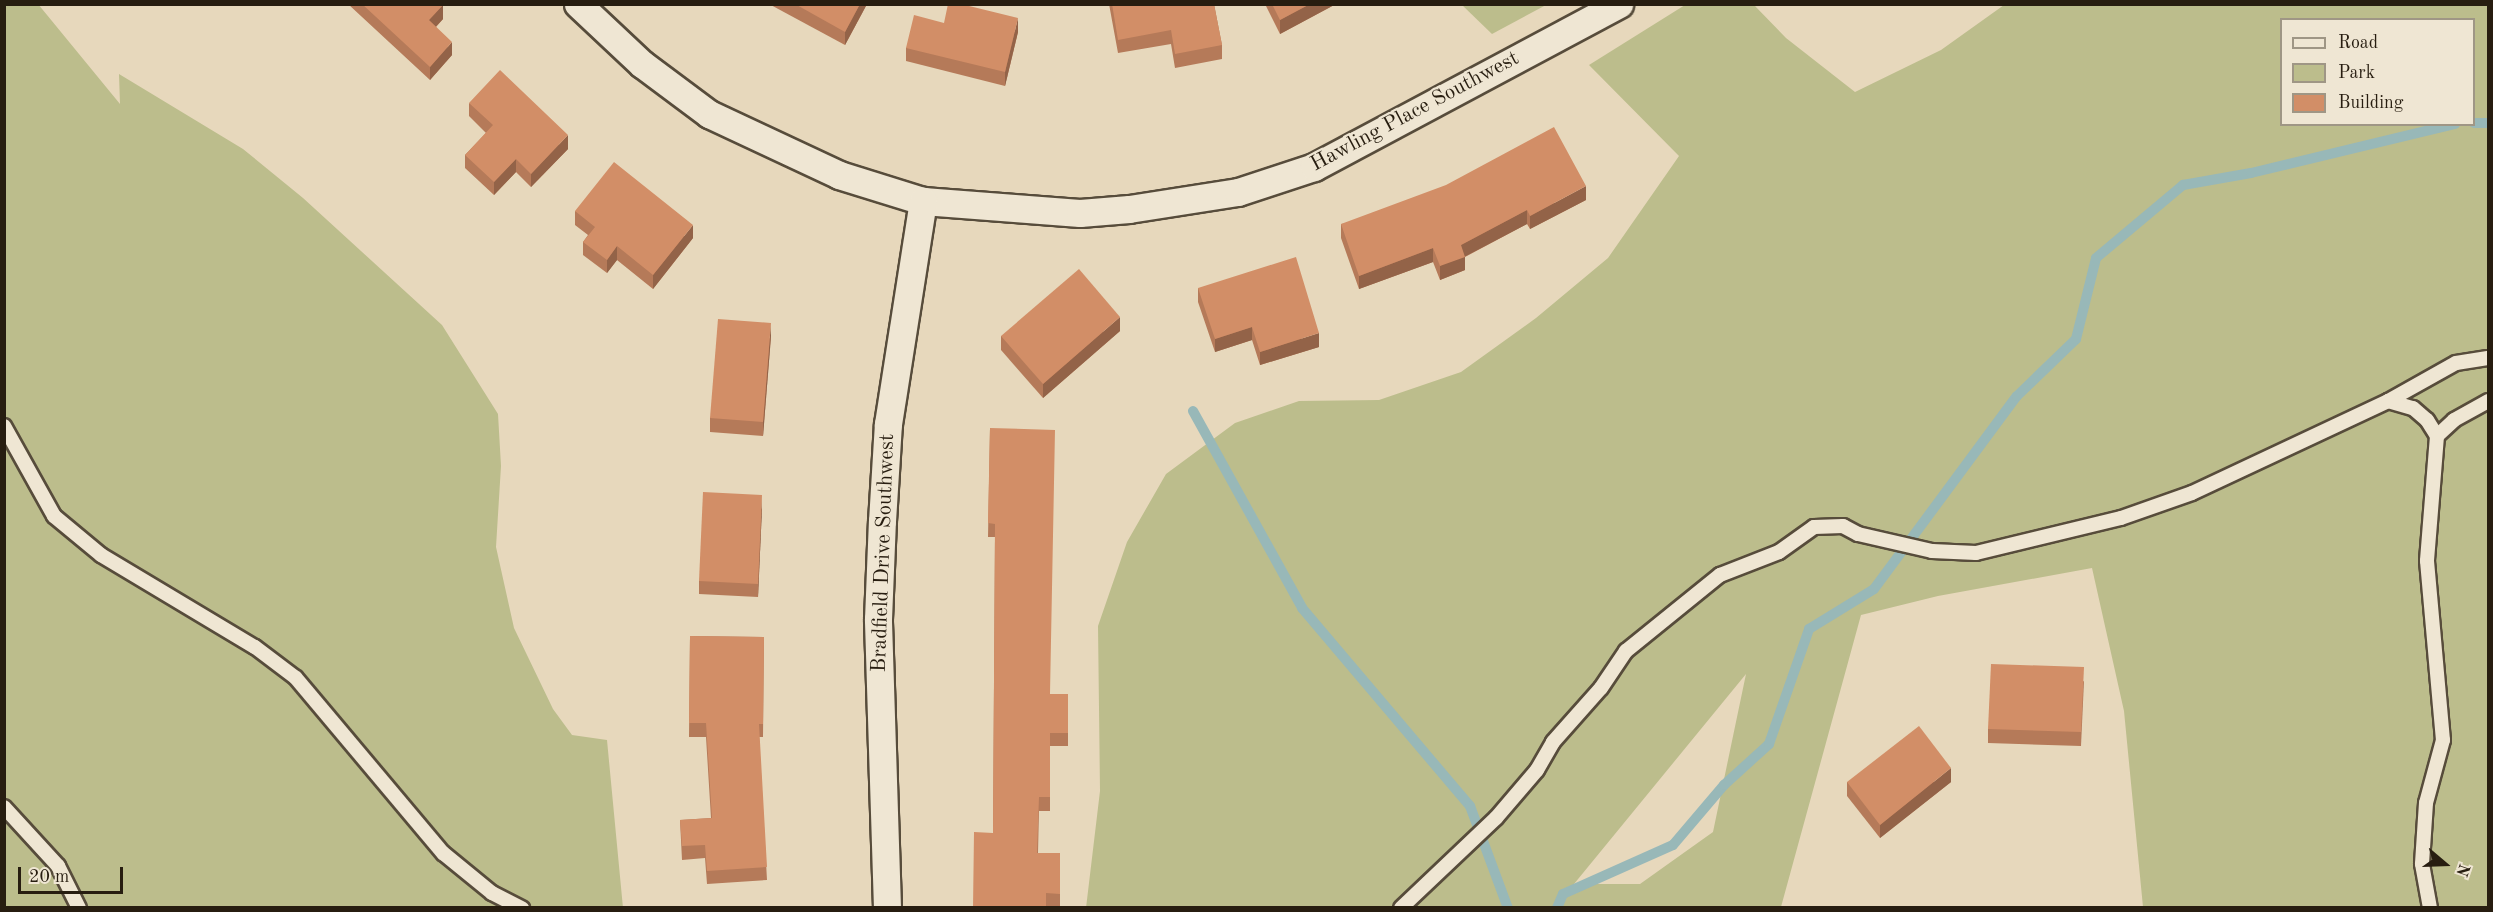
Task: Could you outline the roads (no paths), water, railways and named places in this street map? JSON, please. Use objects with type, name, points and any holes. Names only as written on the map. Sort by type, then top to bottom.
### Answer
[{"type":"street","name":"Hawling Place Southwest","points":[[578,4],[677,93],[717,120],[839,175],[923,201],[1080,213],[1129,210],[1238,192],[1314,167],[1619,4]]},
{"type":"street","name":"Bradfield Drive Southwest","points":[[887,908],[878,619],[882,521],[888,424],[923,201]]},
{"type":"lane","points":[[1401,908],[1496,818],[1537,770],[1552,742],[1601,688],[1626,651],[1720,575],[1779,552],[1814,527],[1843,526],[1886,541],[1932,551],[1976,553],[2121,518],[2192,493],[2388,401],[2456,363],[2488,358]]},
{"type":"lane","points":[[2388,401],[2413,408],[2427,420],[2437,436],[2427,561],[2443,740],[2426,803],[2422,864],[2430,908]]},
{"type":"lane","points":[[2437,436],[2454,420],[2488,401]]},
{"type":"lane","points":[[4,426],[54,516],[101,555],[255,647],[296,678],[443,853],[492,893],[522,908]]},
{"type":"lane","points":[[4,807],[58,866],[79,908]]},
{"type":"waterway","points":[[2475,123],[2488,123]]},
{"type":"waterway","points":[[1557,908],[1563,894],[1673,845],[1724,785],[1769,744],[1809,629],[1874,589],[2017,396],[2076,339],[2096,258],[2183,185],[2251,173],[2447,126]]},
{"type":"waterway","points":[[1193,411],[1302,608],[1470,806],[1508,908]]}]
